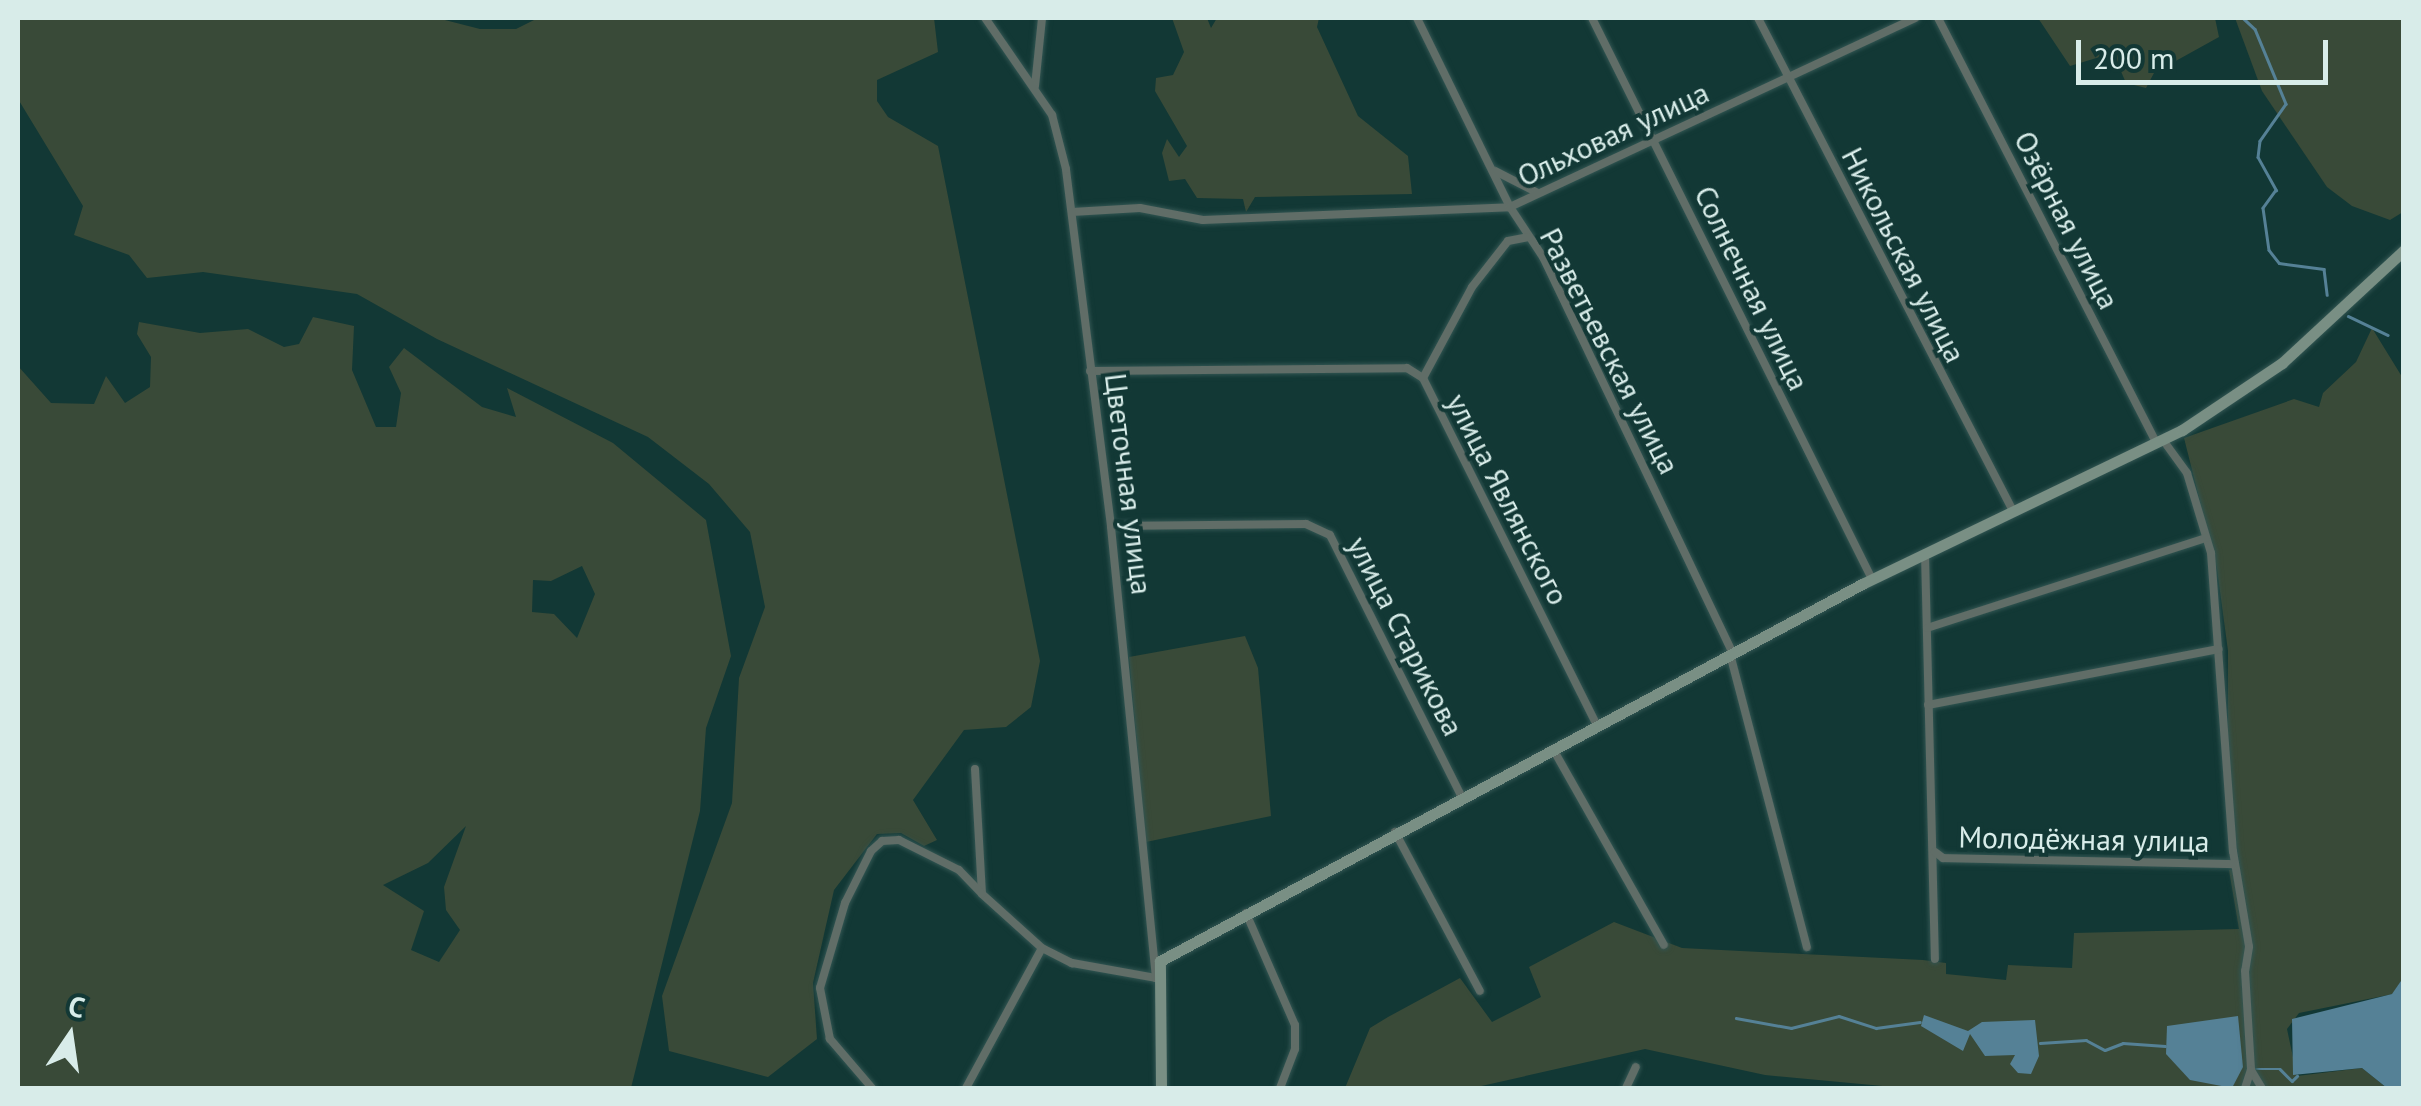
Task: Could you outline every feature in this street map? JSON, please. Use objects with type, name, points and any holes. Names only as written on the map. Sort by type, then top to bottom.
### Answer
[{"type":"street","name":"Цветочная улица","points":[[985,18],[1052,114],[1072,212],[1111,526],[1156,978],[1161,1088]]},
{"type":"street","points":[[1036,86],[1042,18]]},
{"type":"street","name":"Разветьевская улица","points":[[1417,18],[1510,207],[1529,237],[1731,653],[1807,947]]},
{"type":"street","name":"Солнечная улица","points":[[1592,18],[1872,579]]},
{"type":"street","name":"Никольская улица","points":[[1758,18],[2012,512]]},
{"type":"street","name":"Ольховая улица","points":[[1072,212],[1140,208],[1203,220],[1510,207],[1915,18]]},
{"type":"street","name":"Озёрная улица","points":[[1938,18],[2159,442],[2171,456]]},
{"type":"street","points":[[1495,171],[1540,192]]},
{"type":"street","points":[[1422,378],[1472,286],[1508,241],[1529,237]]},
{"type":"street","points":[[872,1088],[830,1039],[820,988],[845,903],[871,852],[882,841],[899,840],[959,870],[1042,948],[1113,975],[1156,978],[1160,961],[1461,795],[1872,579],[2159,442],[2282,362],[2404,250]]},
{"type":"street","name":"улица Являнского","points":[[1090,371],[1406,368],[1422,378],[1597,725]]},
{"type":"street","name":"Молодёжная улица","points":[[2171,456],[2187,474],[2206,538],[2220,650],[2236,864],[2250,947],[2244,971],[2251,1070],[2246,1088]]},
{"type":"street","name":"улица Старикова","points":[[1111,526],[1306,524],[1330,535],[1461,795]]},
{"type":"street","points":[[1927,628],[2206,538]]},
{"type":"street","name":"Молодёжная улица","points":[[1925,554],[1935,958]]},
{"type":"street","points":[[1928,705],[2220,650]]},
{"type":"street","points":[[1552,748],[1664,946]]},
{"type":"street","points":[[976,769],[982,894]]},
{"type":"street","points":[[1395,832],[1480,991]]},
{"type":"street","name":"Молодёжная улица","points":[[1934,852],[1943,858],[2236,864]]},
{"type":"street","points":[[1246,913],[1294,1025],[1295,1049],[1280,1088]]},
{"type":"street","points":[[966,1088],[1042,948]]},
{"type":"street","points":[[1626,1088],[1636,1067]]},
{"type":"street","name":"Молодёжная улица","points":[[2251,1070],[2262,1088]]},
{"type":"green space","points":[[18,18],[437,18],[480,29],[516,29],[538,18],[934,18],[938,52],[877,80],[877,101],[888,117],[938,146],[1040,661],[1031,707],[1006,727],[964,730],[913,800],[937,840],[924,846],[901,833],[877,834],[834,890],[813,983],[817,1039],[768,1077],[669,1051],[662,996],[732,803],[739,678],[765,607],[750,532],[709,484],[648,437],[437,339],[357,294],[203,272],[147,278],[129,255],[74,235],[83,206],[18,99]]},
{"type":"green space","points":[[1172,18],[1207,18],[1211,28],[1217,18],[1319,18],[1317,27],[1358,116],[1408,156],[1412,194],[1255,197],[1246,212],[1243,199],[1197,198],[1185,179],[1169,181],[1162,153],[1167,139],[1179,157],[1187,146],[1155,91],[1156,78],[1173,75],[1184,52]]},
{"type":"green space","points":[[2038,18],[2215,18],[2219,37],[2154,73],[2146,88],[2126,83],[2113,53],[2070,66]]},
{"type":"green space","points":[[2235,18],[2403,18],[2403,212],[2390,220],[2352,206],[2327,187],[2262,91]]},
{"type":"green space","points":[[313,317],[354,326],[352,370],[376,427],[396,427],[401,393],[389,367],[404,348],[482,407],[516,417],[507,388],[613,443],[706,520],[731,656],[706,728],[700,811],[631,1088],[18,1088],[18,366],[51,403],[94,404],[106,376],[125,403],[150,387],[151,357],[137,334],[139,322],[200,333],[248,329],[284,347],[299,344]],"holes":[[[582,566],[595,594],[577,638],[554,614],[532,612],[533,580],[551,581]],[[466,826],[444,887],[446,910],[460,930],[439,962],[411,950],[424,911],[383,885],[428,863]]]},
{"type":"green space","points":[[2372,328],[2404,380],[2403,978],[2393,994],[2299,1013],[2287,1029],[2297,1076],[2362,1068],[2387,1088],[1904,1088],[1765,1075],[1645,1049],[1477,1087],[1345,1088],[1370,1028],[1460,978],[1492,1022],[1541,997],[1529,967],[1614,922],[1682,948],[1923,960],[1946,963],[1946,974],[2006,980],[2008,965],[2072,968],[2074,933],[2239,929],[2229,870],[2240,868],[2228,788],[2228,651],[2217,569],[2184,438],[2294,399],[2319,407],[2323,393],[2356,362]]},
{"type":"green space","points":[[1245,636],[1258,668],[1271,816],[1146,842],[1129,657]]},
{"type":"water","points":[[2403,978],[2403,1088],[2387,1088],[2362,1068],[2293,1075],[2292,1019],[2392,994]]},
{"type":"water","points":[[1924,1015],[1968,1031],[1982,1022],[2035,1020],[2039,1056],[2031,1074],[2018,1073],[2010,1064],[2015,1055],[1985,1056],[1970,1034],[1963,1051],[1921,1026]]},
{"type":"water","points":[[2238,1016],[2243,1067],[2232,1088],[2190,1080],[2166,1054],[2167,1026]]},
{"type":"waterway","points":[[2243,18],[2255,29],[2286,104],[2260,141],[2258,157],[2276,190],[2263,208],[2269,250],[2279,263],[2324,269],[2327,295]]},
{"type":"waterway","points":[[2348,316],[2388,335]]},
{"type":"waterway","points":[[1736,1018],[1791,1028],[1839,1016],[1876,1028],[1920,1022]]},
{"type":"waterway","points":[[2040,1043],[2086,1040],[2105,1050],[2123,1043],[2165,1046]]},
{"type":"waterway","points":[[2255,1069],[2280,1069],[2292,1081],[2297,1076]]}]
